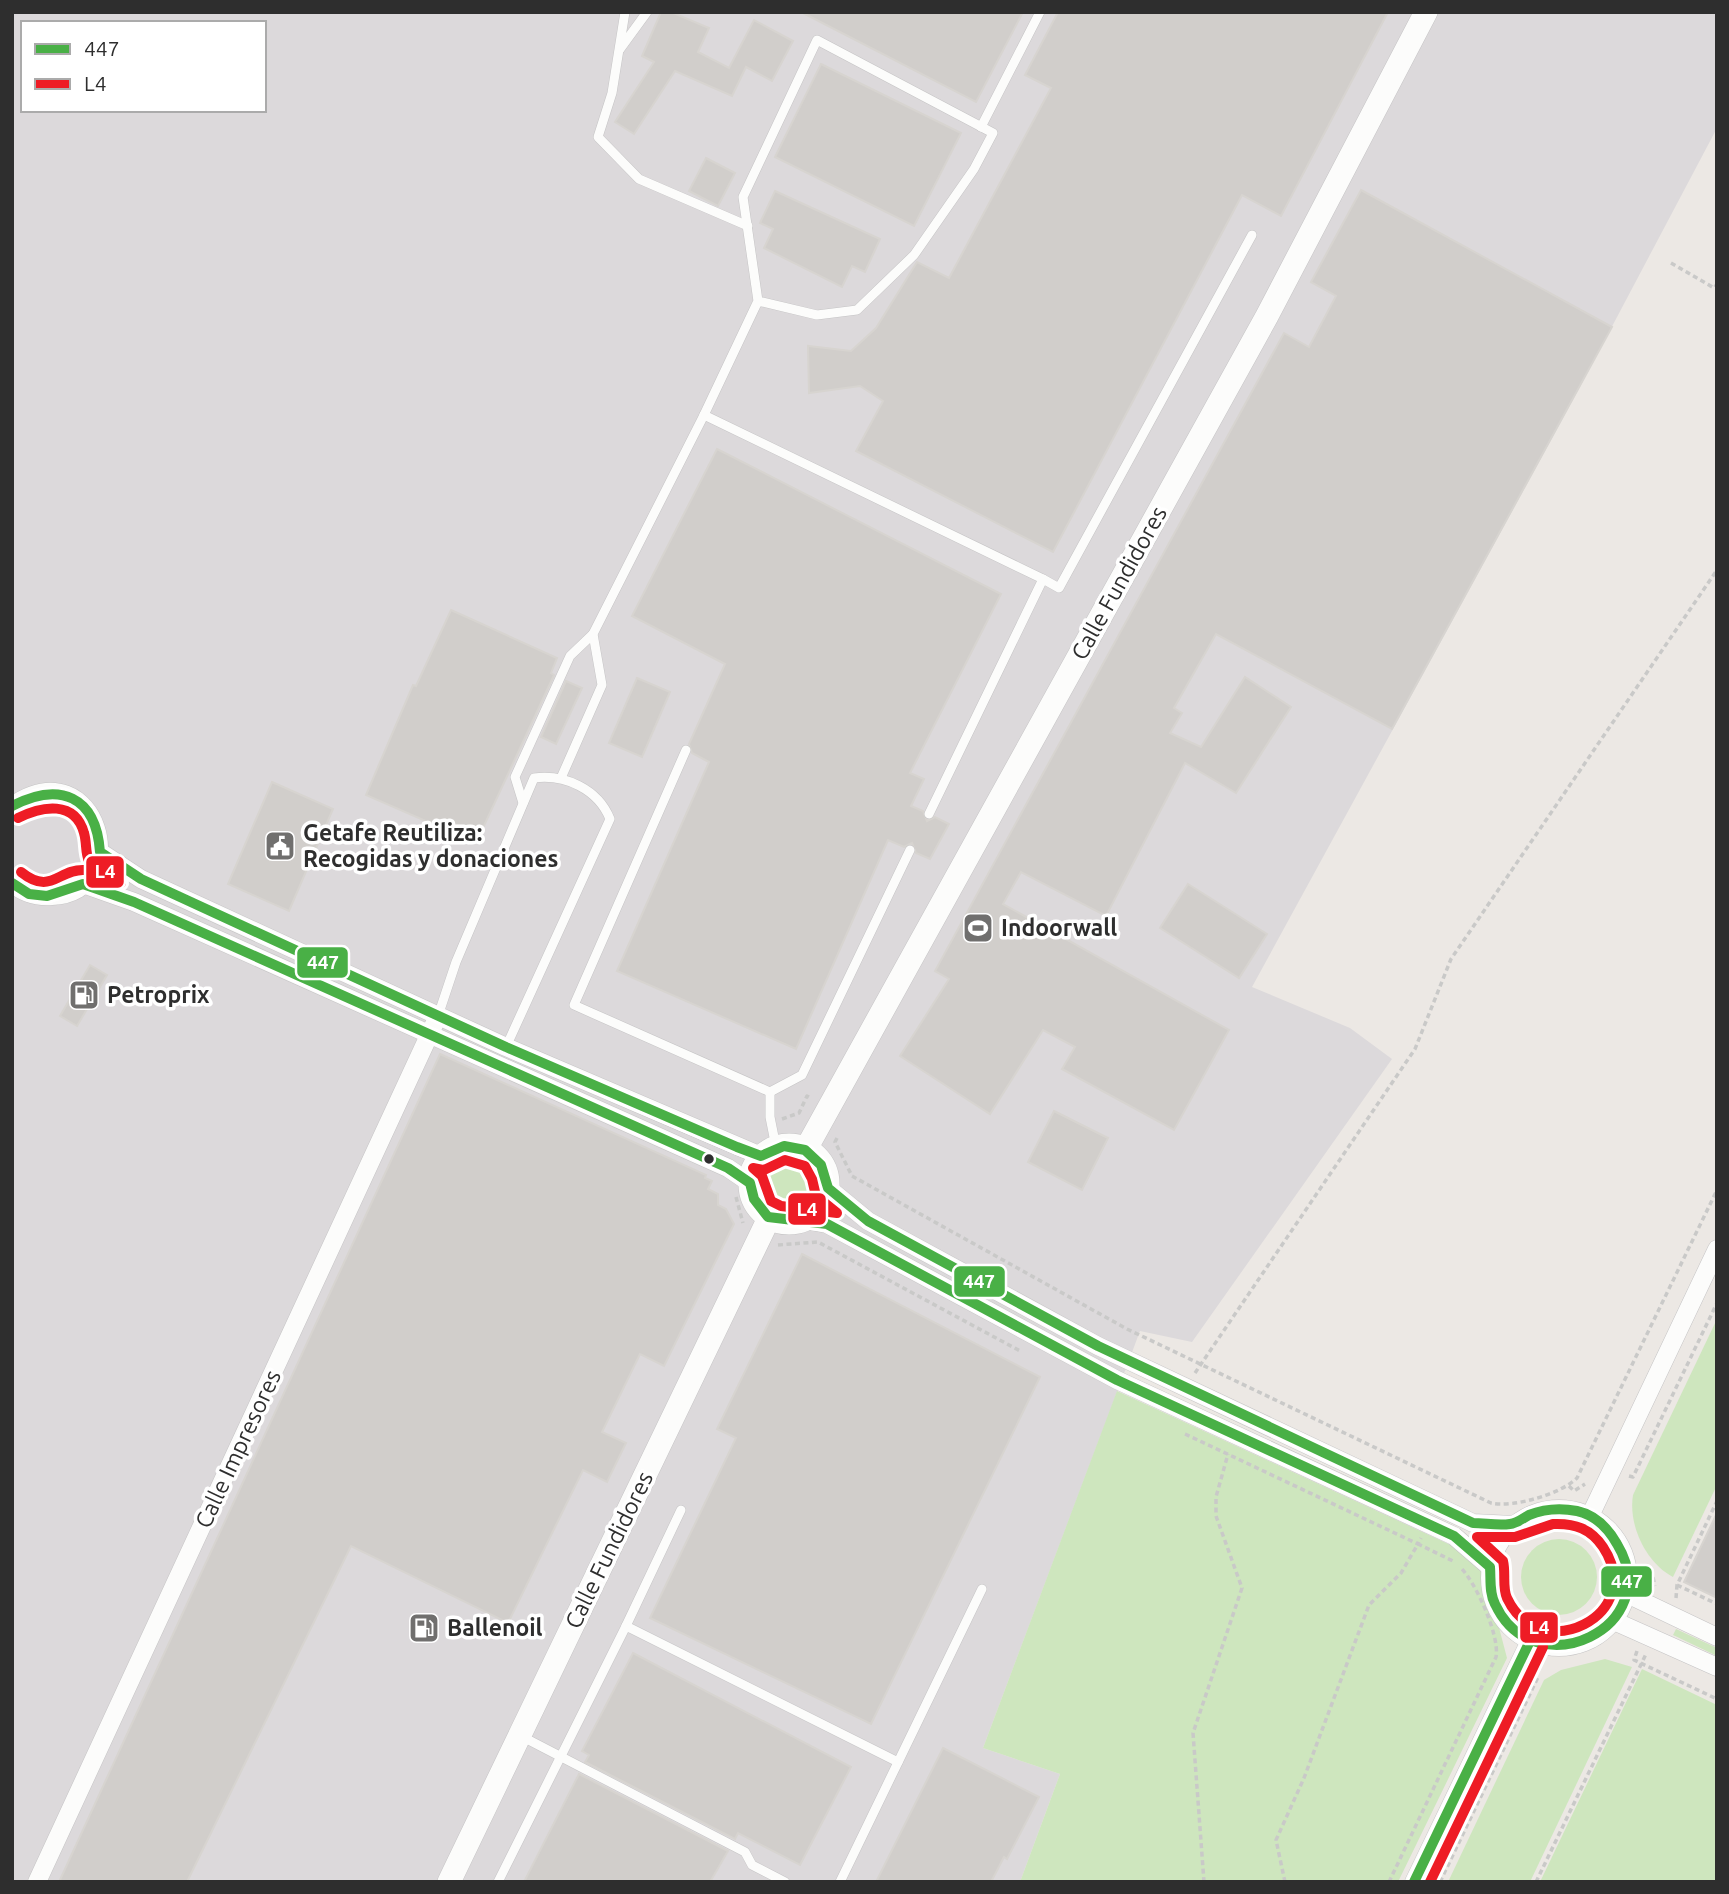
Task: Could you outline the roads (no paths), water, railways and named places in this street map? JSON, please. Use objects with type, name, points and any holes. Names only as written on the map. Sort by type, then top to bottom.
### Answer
[{"type":"street","name":"Calle Fundidores","points":[[806,1149],[1267,316],[1426,12]]},
{"type":"street","points":[[12,806],[28,796],[46,792],[64,794],[80,802],[97,824],[100,852],[94,869],[83,884],[59,896],[41,897],[14,889]]},
{"type":"street","points":[[100,852],[141,879],[506,1047],[769,1152]]},
{"type":"street","points":[[83,884],[134,902],[728,1168],[750,1183]]},
{"type":"street","name":"Calle Impresores","points":[[37,1882],[439,1016]]},
{"type":"street","points":[[805,1220],[821,1207],[828,1188],[824,1168],[806,1149],[789,1145],[769,1152],[750,1183],[752,1197],[758,1209],[769,1218],[786,1223],[805,1220],[827,1224],[1116,1380],[1454,1536],[1490,1567]]},
{"type":"street","points":[[828,1188],[868,1221],[1098,1346],[1192,1379],[1473,1523],[1513,1525]]},
{"type":"street","name":"Calle Fundidores","points":[[449,1882],[769,1218]]},
{"type":"street","points":[[1590,1516],[1716,1251]]},
{"type":"street","points":[[1552,1508],[1590,1516],[1614,1535],[1627,1562],[1627,1594],[1614,1621],[1586,1642],[1559,1648],[1530,1641],[1514,1632],[1493,1601],[1490,1567],[1496,1547],[1513,1525],[1528,1516],[1552,1508]]},
{"type":"street","points":[[1627,1594],[1672,1607],[1717,1637]]},
{"type":"street","points":[[1614,1621],[1717,1667]]},
{"type":"street","points":[[1414,1882],[1530,1641]]},
{"type":"lane","points":[[625,12],[612,93],[598,137],[639,179],[748,226]]},
{"type":"lane","points":[[618,50],[647,12]]},
{"type":"lane","points":[[981,127],[1040,12]]},
{"type":"lane","points":[[523,803],[515,777],[570,656],[593,634],[704,415],[758,300],[743,197],[817,40],[993,133],[974,169],[914,256],[857,310],[817,315],[758,300]]},
{"type":"lane","points":[[704,415],[1059,588],[1252,235]]},
{"type":"lane","points":[[929,814],[1043,579]]},
{"type":"lane","points":[[561,778],[602,685],[593,634]]},
{"type":"lane","points":[[686,750],[574,1006],[770,1092]]},
{"type":"lane","points":[[439,1016],[456,962],[534,778],[561,778],[603,801],[610,819],[506,1047]]},
{"type":"lane","points":[[770,1092],[802,1075],[910,850]]},
{"type":"lane","points":[[769,1152],[770,1092]]},
{"type":"lane","points":[[498,1882],[681,1510]]},
{"type":"lane","points":[[840,1882],[982,1589]]},
{"type":"lane","points":[[626,1626],[898,1762]]},
{"type":"lane","points":[[519,1735],[745,1852],[752,1866],[785,1882]]},
{"type":"place","name":"Getafe Reutiliza: Recogidas y donaciones","points":[[280,846]]},
{"type":"place","name":"Indoorwall","points":[[978,928]]},
{"type":"place","name":"Petroprix","points":[[84,995]]},
{"type":"place","name":"Ballenoil","points":[[424,1628]]}]
